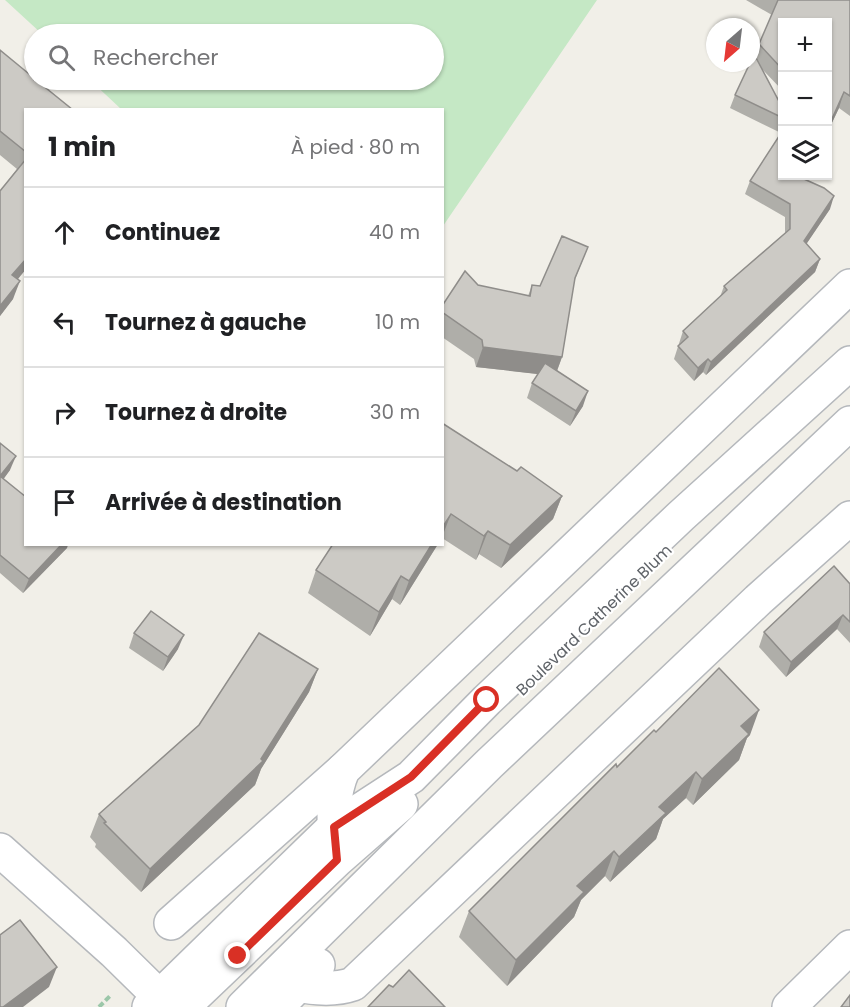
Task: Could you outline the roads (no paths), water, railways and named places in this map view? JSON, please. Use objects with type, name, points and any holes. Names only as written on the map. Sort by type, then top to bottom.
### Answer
[{"type":"street","points":[[171,924],[343,770],[850,286]]},
{"type":"street","points":[[0,849],[165,1004],[334,827],[411,777],[487,700],[681,516],[850,363]]},
{"type":"street","name":"Boulevard Catherine Blum","points":[[165,1004],[425,783],[691,526],[850,382]]},
{"type":"street","name":"Boulevard Catherine Blum","points":[[243,1007],[283,991],[489,764],[850,423]]},
{"type":"street","points":[[283,991],[478,796],[850,444]]},
{"type":"street","points":[[283,991],[339,989],[353,984],[758,600],[850,518]]},
{"type":"street","points":[[337,860],[334,827],[335,790],[343,770]]},
{"type":"street","points":[[789,1007],[850,947]]}]
